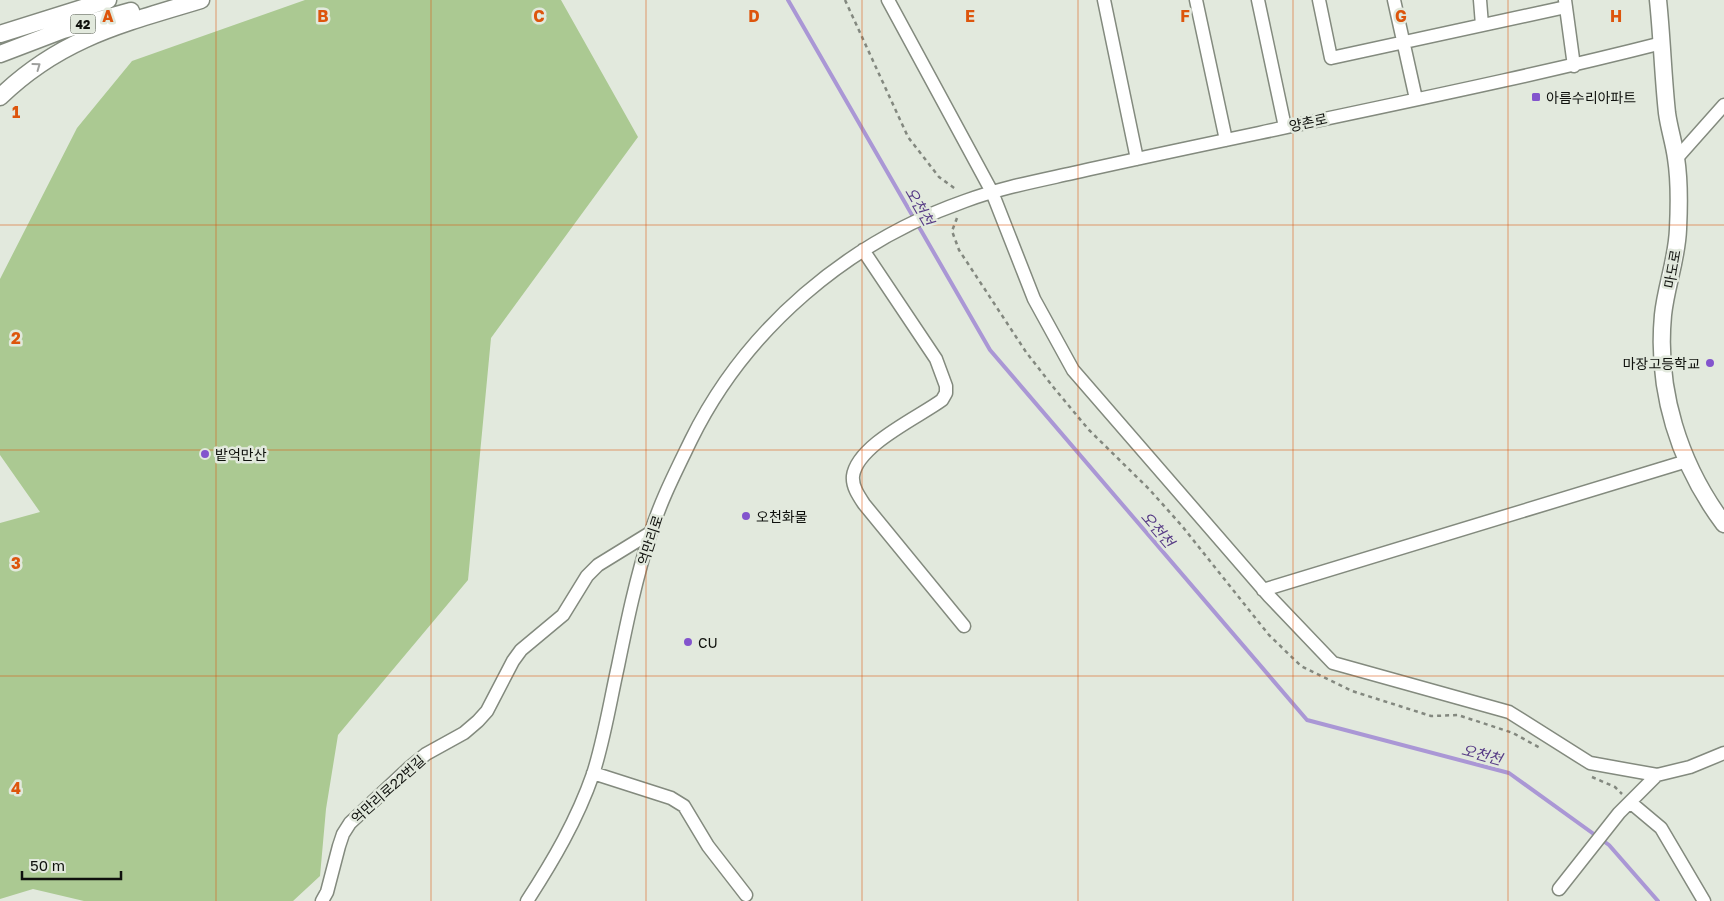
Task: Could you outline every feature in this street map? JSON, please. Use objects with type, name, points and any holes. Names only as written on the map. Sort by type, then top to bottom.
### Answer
[{"type":"main road","points":[[79,10],[96,0]]},
{"type":"main road","name":"42","points":[[0,34],[108,0]]},
{"type":"main road","name":"42","points":[[0,54],[63,30],[168,0]]},
{"type":"main road","points":[[0,97],[40,64],[65,48],[99,32],[201,0]]},
{"type":"main road","name":"마도로","points":[[1658,0],[1667,114],[1676,159],[1678,230],[1674,264],[1664,313],[1662,349],[1664,380],[1670,414],[1687,461],[1698,484],[1724,524]]},
{"type":"street","points":[[888,0],[992,192],[1034,299],[1073,370],[1263,590],[1333,663],[1509,712],[1590,763],[1657,775],[1690,767],[1724,753]]},
{"type":"street","points":[[1104,0],[1137,158]]},
{"type":"street","points":[[1196,0],[1226,140]]},
{"type":"street","points":[[1258,0],[1285,128]]},
{"type":"street","points":[[1319,0],[1331,58],[1566,3],[1574,66]]},
{"type":"street","points":[[1394,0],[1416,99]]},
{"type":"street","points":[[1480,0],[1482,24]]},
{"type":"street","name":"양촌로","points":[[878,241],[928,215],[992,192],[1137,158],[1574,66],[1662,43]]},
{"type":"street","points":[[1676,159],[1724,105]]},
{"type":"street","name":"억만리로","points":[[527,901],[566,837],[593,773],[650,532],[691,439],[706,411],[744,356],[776,321],[805,293],[878,241]]},
{"type":"street","points":[[863,250],[936,359],[943,375],[946,393],[937,404],[879,441],[865,454],[857,464],[853,475],[853,485],[864,504],[964,626]]},
{"type":"street","points":[[1263,590],[1687,461]]},
{"type":"street","name":"억만리로22번길","points":[[322,901],[327,892],[343,834],[350,823],[426,754],[464,733],[478,721],[487,711],[521,650],[563,615],[586,576],[598,565],[650,532]]},
{"type":"street","points":[[593,773],[671,798],[684,806],[708,846],[746,894]]},
{"type":"street","points":[[1558,889],[1619,813],[1657,775]]},
{"type":"street","points":[[1630,802],[1662,828],[1704,901]]},
{"type":"path","points":[[845,0],[908,137],[939,177],[956,190],[959,203],[952,231],[959,250],[1026,352],[1089,430],[1149,489],[1182,526],[1269,635],[1301,666],[1352,691],[1431,716],[1458,715],[1513,733],[1542,749]]},
{"type":"path","points":[[1588,776],[1615,787],[1630,802]]},
{"type":"green space","points":[[305,0],[561,0],[638,137],[491,338],[468,580],[338,735],[326,809],[320,876],[293,901],[84,901],[33,889],[0,899],[0,523],[40,512],[0,455],[0,279],[77,128],[132,61]]},
{"type":"waterway","name":"오천천","points":[[788,0],[990,350],[1307,720],[1509,773],[1609,845],[1658,901]]},
{"type":"place","name":"아름수리아파트","points":[[1536,97]]},
{"type":"place","name":"마장고등학교","points":[[1710,363]]},
{"type":"place","name":"밭억만산","points":[[205,454]]},
{"type":"place","name":"오천화물","points":[[746,516]]},
{"type":"place","name":"CU","points":[[688,642]]}]
